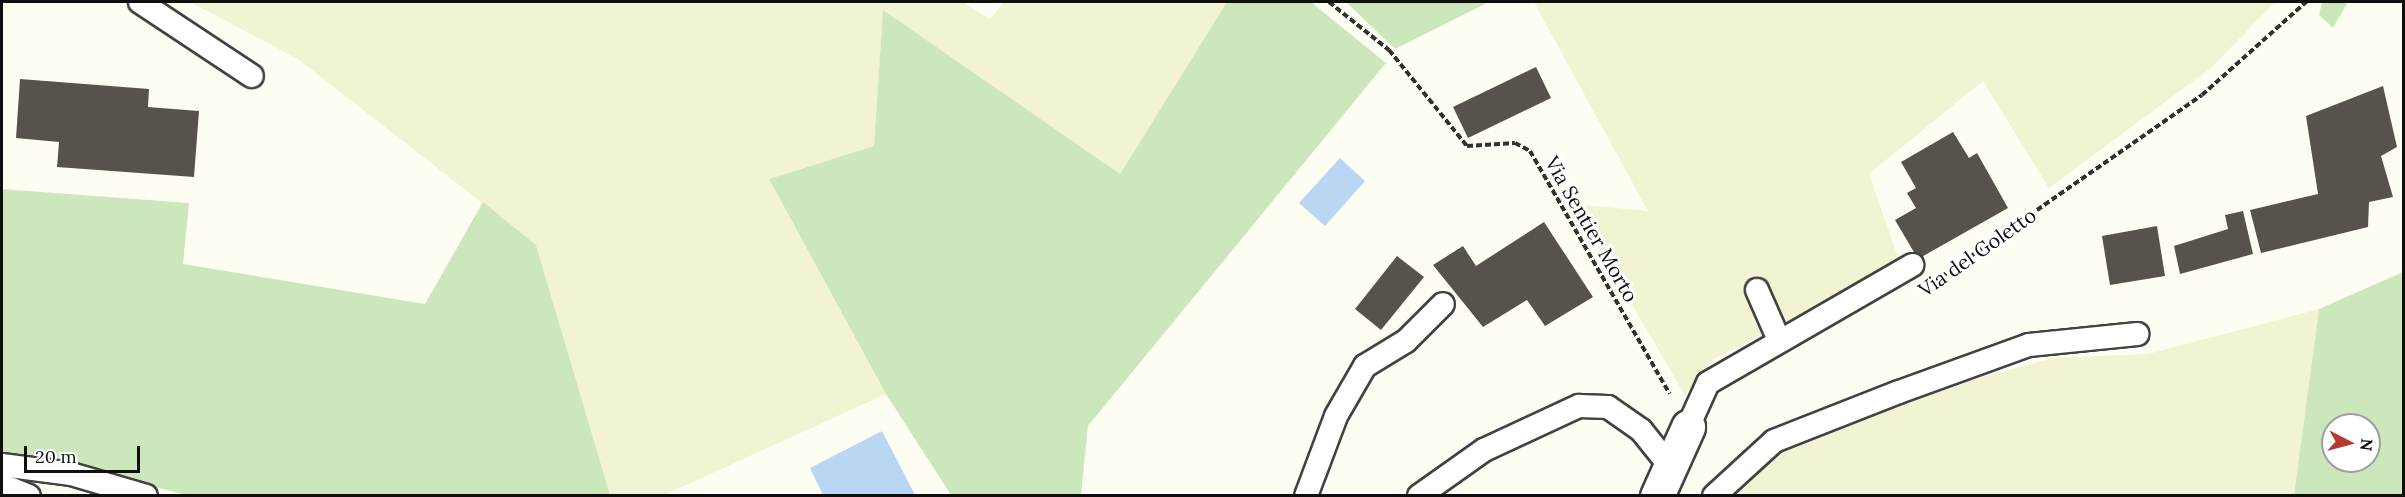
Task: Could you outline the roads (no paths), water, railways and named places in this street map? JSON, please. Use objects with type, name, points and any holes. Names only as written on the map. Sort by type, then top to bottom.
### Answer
[{"type":"street","points":[[1657,495],[1688,427]]},
{"type":"lane","points":[[140,2],[252,76]]},
{"type":"lane","points":[[1688,427],[1708,383],[1912,265]]},
{"type":"lane","points":[[1757,290],[1779,340]]},
{"type":"lane","points":[[1306,495],[1336,416],[1365,366],[1406,342],[1443,304]]},
{"type":"lane","points":[[1714,495],[1774,441],[1899,392],[2029,345],[2137,334]]},
{"type":"lane","points":[[1419,495],[1484,450],[1580,406],[1608,407],[1641,430],[1669,465]]},
{"type":"lane","points":[[2,465],[71,474],[146,495]]},
{"type":"lane","points":[[2,485],[29,495]]},
{"type":"water","points":[[1340,158],[1365,181],[1325,226],[1299,203]]},
{"type":"water","points":[[882,431],[915,495],[823,495],[810,468]]}]
